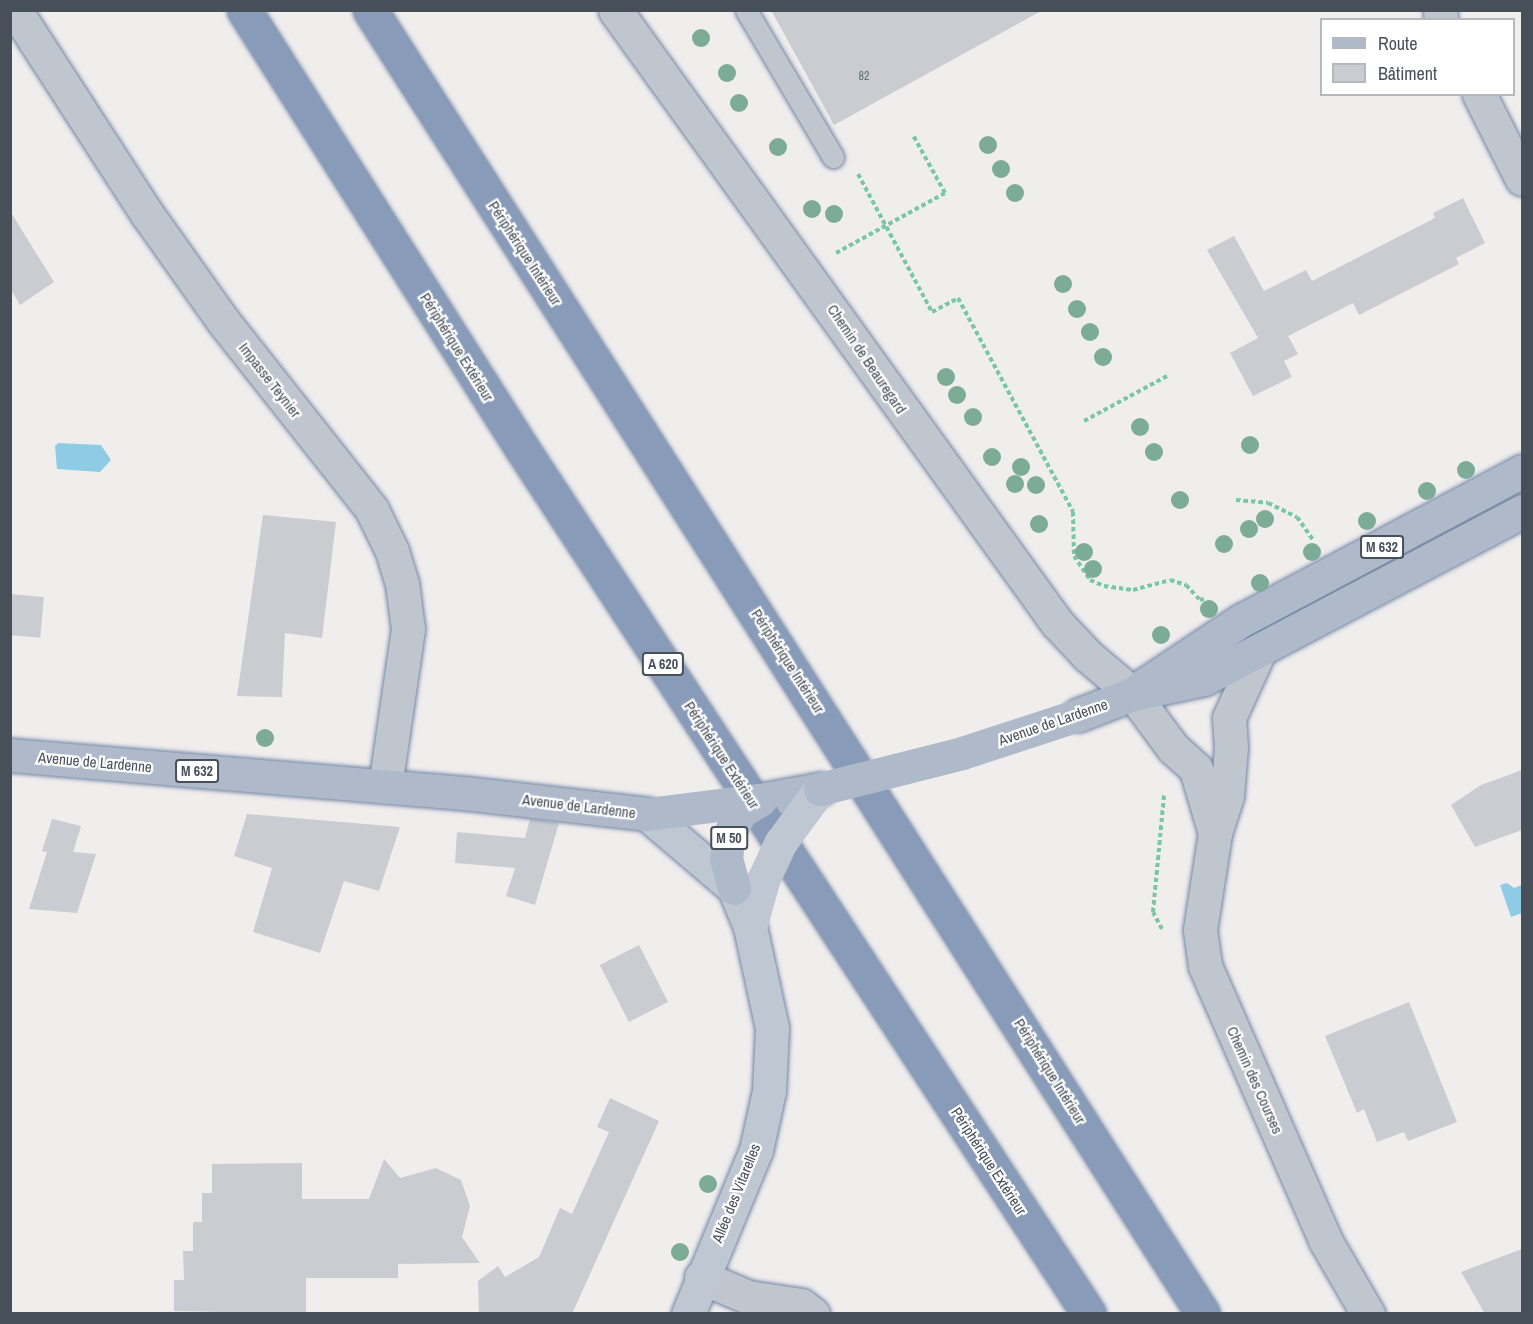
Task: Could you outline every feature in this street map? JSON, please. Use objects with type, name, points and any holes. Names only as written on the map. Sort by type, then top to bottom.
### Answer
[{"type":"highway","name":"Périphérique Extérieur","points":[[244,10],[521,447],[1089,1314]]},
{"type":"highway","name":"Périphérique Intérieur","points":[[370,10],[1203,1314]]},
{"type":"main road","name":"Avenue de Lardenne","points":[[1133,694],[1158,673],[1240,621],[1522,471]]},
{"type":"main road","name":"Avenue de Lardenne","points":[[10,755],[384,786],[553,802],[647,814],[760,800],[820,789],[962,753],[1078,715],[1133,694],[1204,679],[1258,654],[1522,511]]},
{"type":"main road","name":"Allée des Vitarelles","points":[[750,927],[764,878],[782,842],[820,789]]},
{"type":"main road","name":"M 50","points":[[734,888],[726,858],[729,835],[740,812],[760,800]]},
{"type":"main road","name":"Allée des Vitarelles","points":[[647,814],[734,888],[750,927],[772,1036],[769,1091],[756,1150],[701,1277],[688,1314]]},
{"type":"street","name":"Impasse Teynier","points":[[15,10],[147,214],[223,321],[372,510],[392,551],[402,584],[408,629],[384,786]]},
{"type":"street","name":"Chemin de Beauregard","points":[[615,10],[805,269],[910,423],[1057,623],[1088,656],[1133,694]]},
{"type":"street","points":[[1480,96],[1522,179]]},
{"type":"street","name":"Chemin des Courses","points":[[1258,654],[1229,718],[1231,747],[1227,796],[1215,833],[1200,930],[1205,966],[1325,1240],[1368,1314]]},
{"type":"street","points":[[1158,673],[1204,679],[1222,693],[1229,718]]},
{"type":"street","name":"Chemin des Courses","points":[[1133,694],[1173,748],[1196,769],[1215,833]]},
{"type":"street","points":[[701,1277],[748,1297],[801,1305],[813,1314]]},
{"type":"lane","points":[[746,10],[833,157]]},
{"type":"path","points":[[805,269],[945,193],[913,135]]},
{"type":"path","points":[[855,170],[932,312],[958,298],[1073,512],[1074,555],[1090,580],[1104,586],[1133,590],[1170,580],[1186,585],[1200,600],[1209,598]]},
{"type":"path","points":[[1084,421],[1169,375]]},
{"type":"path","points":[[1236,500],[1268,502],[1297,517],[1335,571]]},
{"type":"water","points":[[58,443],[101,445],[111,460],[100,472],[57,469],[55,446]]},
{"type":"water","points":[[1507,883],[1514,888],[1522,885],[1522,913],[1511,917],[1500,885]]},
{"type":"building","points":[[771,10],[1043,10],[834,125]]},
{"type":"building","points":[[1463,198],[1485,243],[1456,258],[1459,264],[1359,315],[1353,303],[1288,336],[1298,354],[1284,361],[1292,377],[1253,396],[1230,353],[1258,338],[1207,250],[1234,236],[1264,291],[1306,270],[1312,281],[1435,218],[1433,213]]},
{"type":"building","points":[[10,211],[54,282],[20,305],[10,288]]},
{"type":"building","points":[[263,515],[336,522],[322,638],[285,633],[282,697],[237,696]]},
{"type":"building","points":[[10,594],[44,597],[40,638],[10,635]]},
{"type":"building","points":[[1522,770],[1522,830],[1475,847],[1451,805],[1481,785]]},
{"type":"building","points":[[247,814],[400,827],[379,891],[344,881],[320,953],[253,932],[272,868],[234,856]]},
{"type":"building","points":[[52,819],[81,826],[73,852],[96,854],[77,913],[29,909],[47,852],[42,851]]},
{"type":"building","points":[[530,819],[559,823],[535,905],[506,896],[515,868],[455,863],[457,832],[525,838]]},
{"type":"building","points":[[639,945],[668,1002],[629,1022],[600,965]]},
{"type":"building","points":[[1409,1002],[1457,1122],[1408,1141],[1404,1132],[1377,1142],[1364,1109],[1357,1113],[1325,1036]]},
{"type":"building","points":[[610,1098],[659,1121],[572,1314],[479,1314],[478,1281],[498,1266],[505,1277],[539,1257],[560,1208],[572,1214],[609,1132],[597,1127]]},
{"type":"building","points":[[384,1159],[400,1178],[436,1168],[461,1180],[470,1206],[462,1237],[480,1263],[398,1264],[398,1278],[306,1278],[306,1314],[174,1311],[174,1280],[184,1280],[183,1251],[193,1251],[193,1222],[202,1222],[202,1193],[212,1193],[212,1164],[302,1163],[302,1199],[369,1199]]},
{"type":"building","points":[[1522,1249],[1522,1314],[1485,1314],[1461,1272]]}]
